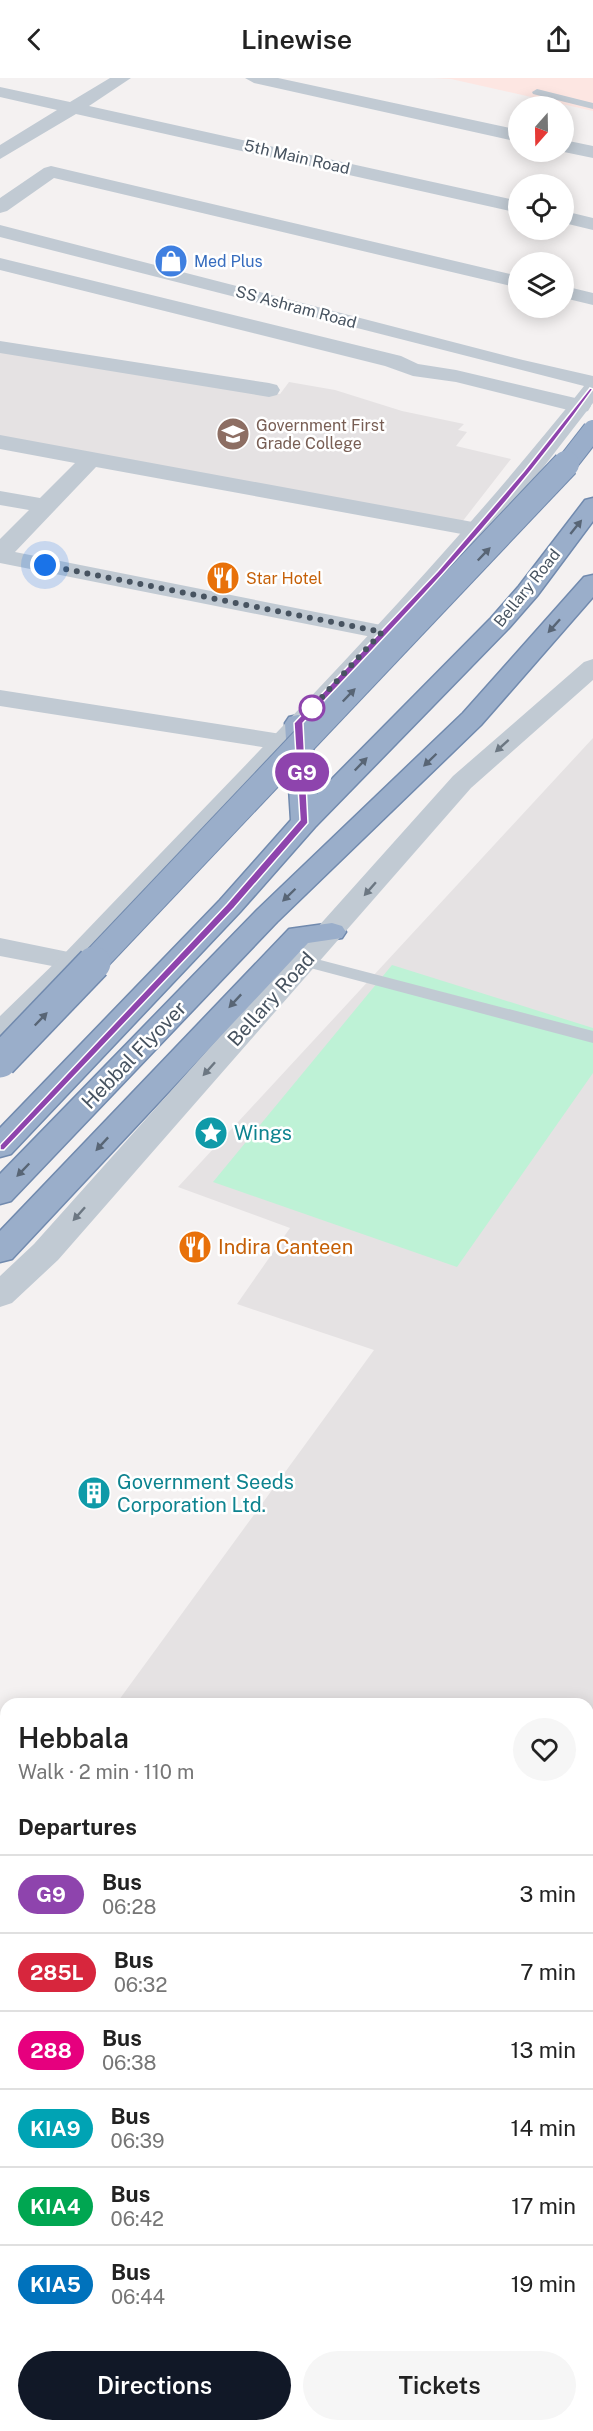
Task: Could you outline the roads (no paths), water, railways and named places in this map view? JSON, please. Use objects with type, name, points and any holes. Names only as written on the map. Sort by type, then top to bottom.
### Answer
[{"type":"highway","points":[[0,1061],[554,480],[593,430]]},
{"type":"highway","name":"Bellary Road","points":[[305,821],[500,622],[528,591],[593,505]]},
{"type":"highway","name":"Hebbal Flyover","points":[[0,1193],[267,916],[472,719],[593,582]]},
{"type":"highway","points":[[290,732],[305,821]]},
{"type":"highway","name":"Hebbal Flyover","points":[[0,1147],[230,906],[305,821]]},
{"type":"highway","points":[[0,1251],[291,943],[299,936],[332,932]]},
{"type":"street","points":[[0,153],[122,78]]},
{"type":"street","points":[[254,78],[508,134]]},
{"type":"street","name":"5th Main Road","points":[[0,92],[508,205]]},
{"type":"street","points":[[574,148],[593,152]]},
{"type":"street","points":[[0,207],[51,172],[508,279]]},
{"type":"street","points":[[574,219],[593,224]]},
{"type":"street","name":"SS Ashram Road","points":[[0,231],[521,366],[593,382]]},
{"type":"street","points":[[0,264],[381,358],[413,370],[587,398]]},
{"type":"street","points":[[574,294],[593,299]]},
{"type":"street","points":[[0,347],[269,390]]},
{"type":"street","points":[[0,1033],[73,961],[382,632],[441,573],[587,398]]},
{"type":"street","points":[[0,442],[478,530]]},
{"type":"street","points":[[0,554],[92,458]]},
{"type":"street","points":[[0,498],[45,506]]},
{"type":"street","points":[[0,554],[382,632]]},
{"type":"street","name":"Bellary Road","points":[[0,1296],[46,1252],[332,932],[462,782],[545,706],[593,667]]},
{"type":"street","points":[[0,698],[290,732]]},
{"type":"street","points":[[0,947],[73,961]]},
{"type":"lane","points":[[537,92],[593,106]]},
{"type":"lane","points":[[305,961],[593,1037]]},
{"type":"place","name":"Med Plus","points":[[171,261]]},
{"type":"place","name":"Government First Grade College","points":[[233,434]]},
{"type":"place","name":"Star Hotel","points":[[223,578]]},
{"type":"place","name":"Wings","points":[[211,1133]]},
{"type":"place","name":"Indira Canteen","points":[[195,1247]]},
{"type":"place","name":"Government Seeds Corporation Ltd.","points":[[94,1493]]}]
